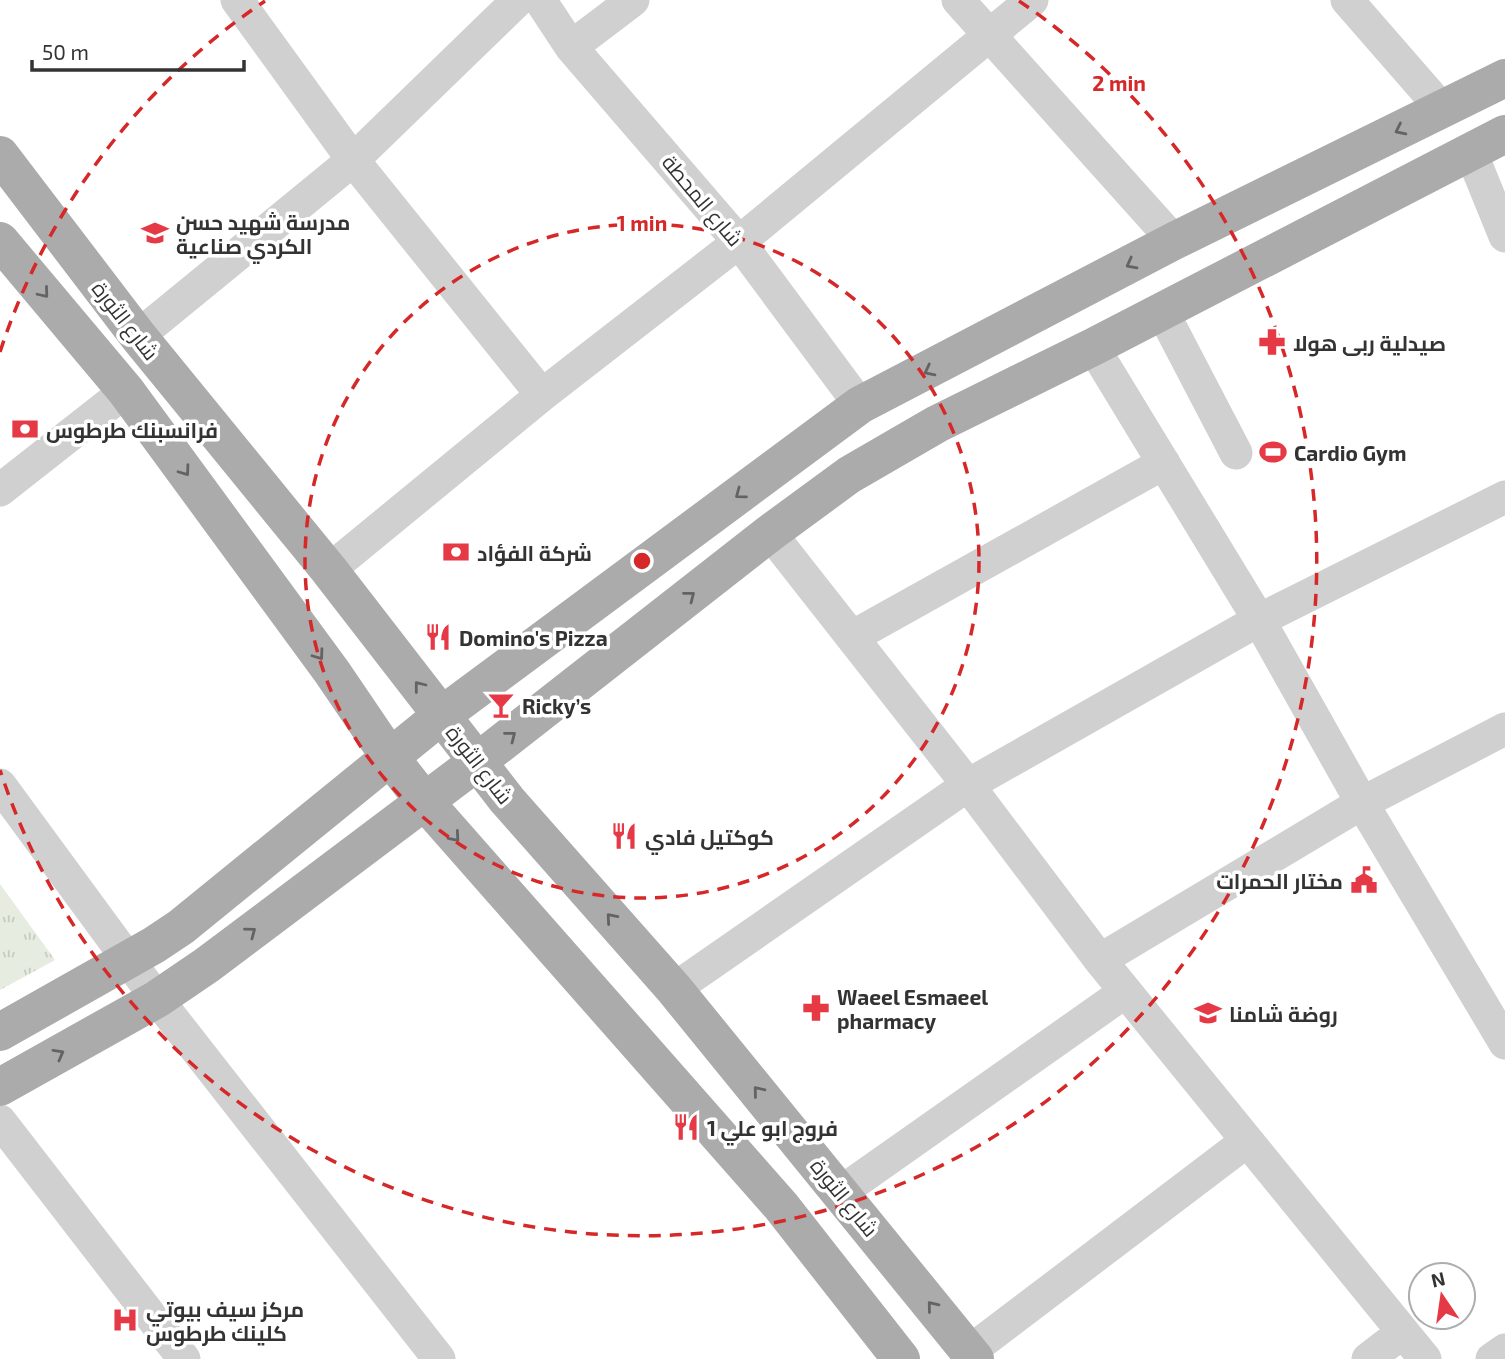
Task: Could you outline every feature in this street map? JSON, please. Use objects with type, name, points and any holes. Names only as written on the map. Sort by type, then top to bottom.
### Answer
[{"type":"main road","points":[[0,1032],[155,945],[206,908],[442,715],[860,405],[1174,241],[1505,78]]},
{"type":"main road","points":[[0,1087],[158,999],[208,965],[425,802],[770,533],[849,475],[915,437],[1505,134]]},
{"type":"main road","name":"شارع الثورة","points":[[0,155],[138,336],[329,570],[507,800],[674,989],[972,1355]]},
{"type":"main road","name":"شارع الثورة","points":[[4,255],[126,391],[425,802],[781,1206],[901,1359]]},
{"type":"street","points":[[237,0],[353,160],[542,396]]},
{"type":"street","points":[[138,336],[353,160],[518,0]]},
{"type":"street","name":"شارع المحطة","points":[[540,0],[571,47],[739,242],[860,405]]},
{"type":"street","points":[[571,47],[633,0]]},
{"type":"street","points":[[958,0],[1174,241]]},
{"type":"street","points":[[329,570],[542,396],[739,242],[1032,0]]},
{"type":"street","points":[[1347,0],[1442,109]]},
{"type":"street","points":[[1470,150],[1505,236]]},
{"type":"street","points":[[1163,311],[1236,453]]},
{"type":"street","points":[[1093,347],[1259,620],[1362,803],[1505,1043]]},
{"type":"street","points":[[0,489],[126,391]]},
{"type":"street","points":[[852,637],[1164,463]]},
{"type":"street","points":[[674,989],[968,785],[1259,620],[1505,497]]},
{"type":"street","points":[[770,533],[968,785],[1125,992],[1424,1359]]},
{"type":"street","points":[[1100,960],[1362,803],[1505,729]]},
{"type":"street","points":[[0,785],[158,999],[439,1359]]},
{"type":"street","points":[[841,1192],[1125,992]]},
{"type":"street","points":[[0,1121],[184,1359]]},
{"type":"street","points":[[972,1355],[1247,1141]]},
{"type":"street","points":[[1368,1359],[1403,1332]]},
{"type":"street","points":[[1492,1359],[1505,1350]]},
{"type":"green space","points":[[0,884],[55,960],[0,990]]},
{"type":"place","name":"مدرسة شهيد حسن الكردي صناعية","points":[[155,233]]},
{"type":"place","name":"صيدلية ربى هولا","points":[[1272,342]]},
{"type":"place","name":"فرانسبنك طرطوس","points":[[25,429]]},
{"type":"place","name":"Cardio Gym","points":[[1273,452]]},
{"type":"place","name":"شركة الفؤاد","points":[[456,552]]},
{"type":"place","name":"Domino's Pizza","points":[[438,637]]},
{"type":"place","name":"Ricky’s","points":[[501,705]]},
{"type":"place","name":"كوكتيل فادي","points":[[624,836]]},
{"type":"place","name":"مختار الحمرات","points":[[1364,880]]},
{"type":"place","name":"Waeel Esmaeel pharmacy","points":[[816,1008]]},
{"type":"place","name":"روضة شامنا","points":[[1208,1013]]},
{"type":"place","name":"فروج ابو علي 1","points":[[686,1127]]},
{"type":"place","name":"مركز سيف بيوتي كلينك طرطوس","points":[[125,1320]]}]
